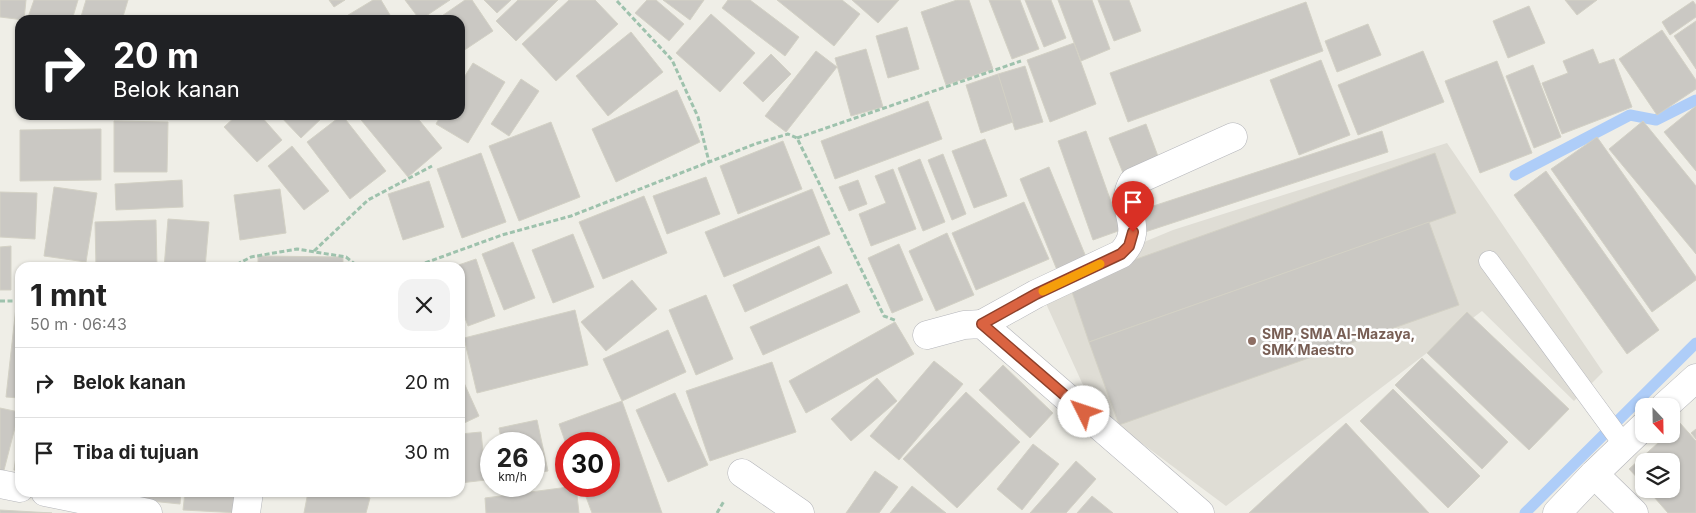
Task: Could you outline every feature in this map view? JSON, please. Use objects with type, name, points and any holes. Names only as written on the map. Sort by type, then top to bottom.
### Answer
[{"type":"street","points":[[927,335],[964,324],[982,324],[1036,294],[1121,254],[1129,246],[1133,232],[1128,199],[1129,189],[1133,182],[1233,136]]},
{"type":"street","points":[[982,324],[1200,513]]},
{"type":"street","points":[[1674,398],[1696,378]]},
{"type":"street","points":[[1557,513],[1635,435]]},
{"type":"street","points":[[742,473],[800,513]]},
{"type":"street","points":[[1594,474],[1634,513]]},
{"type":"street","points":[[0,484],[15,487]]},
{"type":"street","points":[[70,497],[148,513]]},
{"type":"street","points":[[246,513],[248,497]]},
{"type":"lane","points":[[1488,261],[1624,445]]},
{"type":"path","points":[[617,1],[672,60],[698,117],[709,162]]},
{"type":"path","points":[[797,138],[1021,61]]},
{"type":"path","points":[[428,262],[502,235],[571,216],[755,144],[788,134],[797,138],[884,316],[927,335]]},
{"type":"path","points":[[314,251],[368,200],[432,166]]},
{"type":"path","points":[[241,262],[251,257],[296,249],[346,257],[352,262]]},
{"type":"path","points":[[0,302],[15,301]]},
{"type":"shaded area","name":"SMP, SMA Al-Mazaya, SMK Maestro","points":[[1447,143],[1603,372],[1574,401],[1482,311],[1226,506],[1093,407],[1038,286],[1173,230]]},
{"type":"building","points":[[0,0],[26,0],[24,15],[15,15],[15,19],[0,17]]},
{"type":"building","points":[[34,0],[78,0],[74,15],[29,15]]},
{"type":"building","points":[[86,0],[128,0],[124,15],[82,15]]},
{"type":"building","points":[[329,0],[345,0],[334,7]]},
{"type":"building","points":[[373,0],[381,0],[390,15],[348,15]]},
{"type":"building","points":[[405,0],[450,0],[428,15],[416,15]]},
{"type":"building","points":[[465,0],[472,0],[493,31],[465,50],[465,15],[443,15]]},
{"type":"building","points":[[484,0],[511,0],[497,13]]},
{"type":"building","points":[[518,0],[558,0],[516,41],[496,21]]},
{"type":"building","points":[[569,0],[595,0],[618,24],[556,81],[522,44]]},
{"type":"building","points":[[647,0],[656,0],[684,24],[669,41],[635,13]]},
{"type":"building","points":[[663,0],[704,0],[690,20]]},
{"type":"building","points":[[728,0],[750,0],[799,37],[785,56],[722,8]]},
{"type":"building","points":[[777,0],[842,0],[860,14],[834,46]]},
{"type":"building","points":[[852,0],[899,0],[878,23]]},
{"type":"building","points":[[957,0],[969,0],[993,69],[946,85],[921,12]]},
{"type":"building","points":[[989,0],[1020,0],[1039,49],[1012,59]]},
{"type":"building","points":[[1025,0],[1051,0],[1066,38],[1044,47]]},
{"type":"building","points":[[1058,0],[1092,0],[1110,49],[1081,61]]},
{"type":"building","points":[[1098,0],[1129,0],[1141,31],[1114,41]]},
{"type":"building","points":[[1565,0],[1597,0],[1577,15]]},
{"type":"building","points":[[1693,1],[1696,5],[1696,17],[1670,35],[1662,22]]},
{"type":"building","points":[[1306,2],[1323,51],[1128,122],[1110,73]]},
{"type":"building","points":[[1529,6],[1545,43],[1508,58],[1493,21]]},
{"type":"building","points":[[711,14],[755,53],[720,92],[676,53]]},
{"type":"building","points":[[1696,21],[1696,69],[1674,36]]},
{"type":"building","points":[[1368,24],[1381,55],[1337,72],[1325,41]]},
{"type":"building","points":[[907,27],[919,69],[888,78],[876,36]]},
{"type":"building","points":[[1662,30],[1696,80],[1696,89],[1657,115],[1619,59]]},
{"type":"building","points":[[631,32],[663,72],[608,116],[576,76]]},
{"type":"building","points":[[1074,43],[1096,104],[1050,122],[1027,60]]},
{"type":"building","points":[[866,49],[883,107],[851,116],[835,58]]},
{"type":"building","points":[[1593,49],[1599,64],[1614,59],[1632,107],[1562,134],[1542,83],[1568,73],[1563,61]]},
{"type":"building","points":[[816,51],[837,67],[786,132],[765,116]]},
{"type":"building","points":[[1423,51],[1444,102],[1358,135],[1338,85]]},
{"type":"building","points":[[771,54],[791,74],[763,102],[743,83]]},
{"type":"building","points":[[1321,60],[1350,135],[1299,155],[1270,80]]},
{"type":"building","points":[[1497,61],[1532,153],[1480,173],[1445,81]]},
{"type":"building","points":[[473,63],[505,82],[468,143],[436,124],[438,120],[465,120],[465,76]]},
{"type":"building","points":[[1533,65],[1561,137],[1534,148],[1506,76]]},
{"type":"building","points":[[1025,66],[1043,122],[1015,130],[998,74]]},
{"type":"building","points":[[998,74],[1013,122],[981,133],[966,85]]},
{"type":"building","points":[[521,79],[539,91],[509,136],[491,124]]},
{"type":"building","points":[[677,90],[700,142],[616,182],[592,129]]},
{"type":"building","points":[[928,101],[942,139],[835,179],[821,141]]},
{"type":"building","points":[[1696,106],[1696,171],[1664,132]]},
{"type":"building","points":[[232,120],[264,120],[282,140],[257,162],[224,127]]},
{"type":"building","points":[[284,120],[320,120],[301,138]]},
{"type":"building","points":[[336,120],[346,120],[386,171],[350,199],[307,142]]},
{"type":"building","points":[[361,120],[419,120],[442,148],[408,177]]},
{"type":"building","points":[[114,121],[168,122],[167,172],[114,172]]},
{"type":"building","points":[[1643,121],[1696,186],[1696,254],[1609,149]]},
{"type":"building","points":[[551,122],[580,197],[519,221],[489,146]]},
{"type":"building","points":[[1146,124],[1159,159],[1123,173],[1109,138]]},
{"type":"building","points":[[101,129],[101,180],[20,181],[20,130]]},
{"type":"building","points":[[1086,131],[1121,230],[1093,240],[1058,141]]},
{"type":"building","points":[[1382,131],[1388,152],[1142,233],[1135,212]]},
{"type":"building","points":[[1597,137],[1696,277],[1696,280],[1652,312],[1551,169]]},
{"type":"building","points":[[985,139],[1007,196],[974,208],[952,151]]},
{"type":"building","points":[[783,141],[802,189],[738,214],[720,166]]},
{"type":"building","points":[[292,146],[329,191],[304,210],[268,166]]},
{"type":"building","points":[[481,153],[506,222],[462,238],[437,169]]},
{"type":"building","points":[[1435,153],[1456,213],[1089,342],[1069,283]]},
{"type":"building","points":[[943,154],[966,214],[952,220],[928,160]]},
{"type":"building","points":[[920,159],[945,222],[923,231],[898,168]]},
{"type":"building","points":[[1049,167],[1086,257],[1057,270],[1020,179]]},
{"type":"building","points":[[893,169],[916,229],[871,246],[859,214],[886,203],[875,176]]},
{"type":"building","points":[[1546,171],[1659,330],[1627,354],[1514,195]]},
{"type":"building","points":[[706,177],[720,214],[667,234],[653,196]]},
{"type":"building","points":[[182,180],[183,207],[116,210],[115,184]]},
{"type":"building","points":[[858,180],[867,204],[849,211],[839,187]]},
{"type":"building","points":[[429,181],[444,227],[403,240],[388,194]]},
{"type":"building","points":[[54,187],[97,193],[86,262],[44,256]]},
{"type":"building","points":[[280,189],[286,233],[240,240],[234,195]]},
{"type":"building","points":[[812,189],[830,234],[724,277],[705,232]]},
{"type":"building","points":[[0,192],[37,193],[35,239],[0,237]]},
{"type":"building","points":[[644,196],[667,253],[603,279],[579,222]]},
{"type":"building","points":[[1024,202],[1049,259],[976,290],[952,233]]},
{"type":"building","points":[[168,219],[209,222],[206,262],[164,262]]},
{"type":"building","points":[[156,220],[157,262],[96,262],[95,222]]},
{"type":"building","points":[[1429,222],[1459,305],[1119,425],[1089,342]]},
{"type":"building","points":[[947,233],[974,295],[936,311],[909,251]]},
{"type":"building","points":[[573,234],[594,287],[553,303],[532,250]]},
{"type":"building","points":[[513,242],[535,298],[504,310],[482,254]]},
{"type":"building","points":[[899,244],[923,300],[892,313],[868,258]]},
{"type":"building","points":[[11,246],[11,290],[0,290],[0,247]]},
{"type":"building","points":[[819,246],[832,273],[745,312],[733,285]]},
{"type":"building","points":[[258,256],[343,257],[343,262],[258,262]]},
{"type":"building","points":[[476,259],[495,316],[468,326],[465,318],[465,263]]},
{"type":"building","points":[[632,280],[657,309],[606,351],[581,322]]},
{"type":"building","points":[[847,284],[860,312],[763,355],[750,327]]},
{"type":"building","points":[[706,295],[733,359],[696,375],[669,310]]},
{"type":"building","points":[[575,310],[588,365],[477,393],[465,338]]},
{"type":"building","points":[[1467,312],[1569,409],[1529,450],[1427,353]]},
{"type":"building","points":[[15,316],[15,398],[6,397]]},
{"type":"building","points":[[895,322],[914,354],[806,413],[789,381]]},
{"type":"building","points":[[668,330],[686,372],[622,401],[603,359]]},
{"type":"building","points":[[1422,358],[1508,442],[1482,469],[1395,385]]},
{"type":"building","points":[[934,361],[963,384],[899,460],[870,436]]},
{"type":"building","points":[[772,362],[796,432],[710,461],[686,391]]},
{"type":"building","points":[[1003,365],[1053,413],[1030,438],[979,390]]},
{"type":"building","points":[[877,378],[897,401],[851,441],[831,419]]},
{"type":"building","points":[[465,385],[479,416],[465,423]]},
{"type":"building","points":[[1393,389],[1480,476],[1448,508],[1360,421]]},
{"type":"building","points":[[966,392],[1020,442],[957,508],[903,459]]},
{"type":"building","points":[[675,393],[708,465],[668,482],[636,410]]},
{"type":"building","points":[[622,401],[662,513],[592,513],[586,497],[620,497],[620,432],[562,432],[559,424]]},
{"type":"building","points":[[0,408],[15,411],[15,428],[3,474],[0,473]]},
{"type":"building","points":[[537,420],[540,432],[500,432],[499,428]]},
{"type":"building","points":[[1346,423],[1429,513],[1249,513]]},
{"type":"building","points":[[1680,423],[1696,441],[1696,513],[1668,513],[1655,498],[1680,498],[1680,453],[1647,453],[1658,443],[1680,443]]},
{"type":"building","points":[[1696,429],[1696,439],[1691,433]]},
{"type":"building","points":[[480,432],[480,481],[465,482],[465,434]]},
{"type":"building","points":[[1033,444],[1059,464],[1022,510],[997,489]]},
{"type":"building","points":[[545,457],[548,471],[545,471]]},
{"type":"building","points":[[1076,461],[1096,479],[1066,513],[1030,513]]},
{"type":"building","points":[[1635,464],[1635,475],[1629,469]]},
{"type":"building","points":[[875,471],[898,487],[879,513],[846,513]]},
{"type":"building","points":[[912,486],[946,513],[890,513]]},
{"type":"building","points":[[555,489],[555,497],[577,497],[579,513],[486,513],[485,498],[545,497],[545,490]]},
{"type":"building","points":[[1092,496],[1113,513],[1077,513]]},
{"type":"building","points":[[131,497],[181,497],[180,504],[131,499]]},
{"type":"building","points":[[184,497],[242,497],[240,513],[183,510]]},
{"type":"building","points":[[307,497],[370,498],[366,513],[304,513]]},
{"type":"building","points":[[0,510],[52,513],[0,513]]},
{"type":"waterway","points":[[1515,175],[1630,115],[1656,120],[1696,100]]},
{"type":"waterway","points":[[1525,513],[1696,343]]},
{"type":"slow traffic","points":[[1043,291],[1100,264]]},
{"type":"place","name":"SMP, SMA Al-Mazaya, SMK Maestro","points":[[1252,341]]},
{"type":"route","points":[[1084,412],[982,324],[1018,303],[1121,254],[1129,246],[1133,232]]}]
